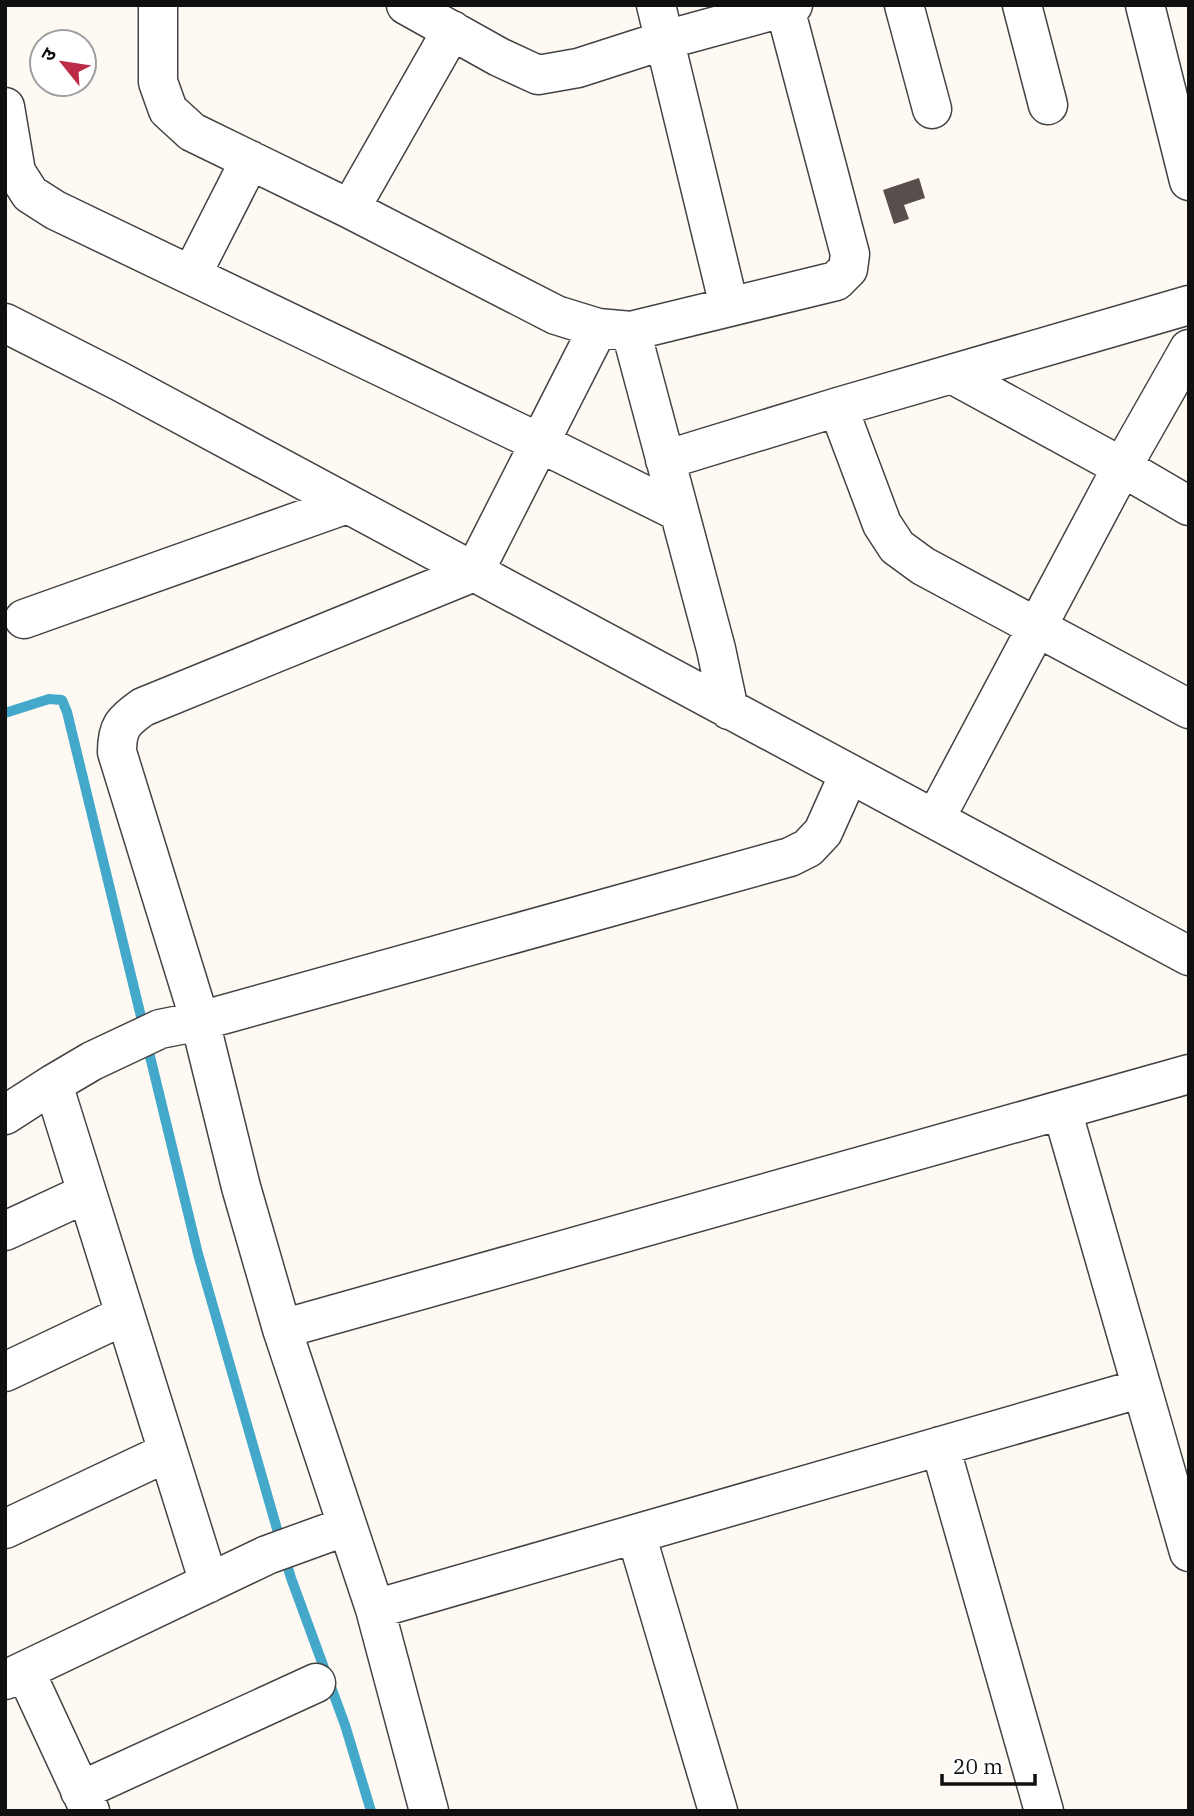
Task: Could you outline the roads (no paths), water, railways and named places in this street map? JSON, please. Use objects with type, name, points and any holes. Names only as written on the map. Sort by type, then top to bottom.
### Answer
[{"type":"street","points":[[158,5],[158,82],[168,110],[192,132],[350,209],[556,315],[615,330],[836,281],[848,269],[850,254],[789,6],[660,23],[578,68],[538,75],[499,57],[406,5]]},
{"type":"street","points":[[904,5],[932,109]]},
{"type":"street","points":[[1021,5],[1048,105]]},
{"type":"street","points":[[1145,5],[1189,181]]},
{"type":"street","points":[[660,23],[729,306]]},
{"type":"street","points":[[350,209],[452,30]]},
{"type":"street","points":[[5,107],[16,172],[30,194],[55,210],[679,512]]},
{"type":"street","points":[[191,274],[250,160]]},
{"type":"street","points":[[666,460],[1189,305]]},
{"type":"street","points":[[1146,317],[1189,338]]},
{"type":"street","points":[[5,323],[1188,953]]},
{"type":"street","points":[[429,1811],[375,1609],[282,1329],[241,1187],[200,1021],[117,752],[117,735],[125,719],[143,707],[474,572],[540,443],[615,330]]},
{"type":"street","points":[[615,330],[666,460],[716,649],[729,710]]},
{"type":"street","points":[[935,819],[1122,467],[1189,349]]},
{"type":"street","points":[[952,374],[1189,506]]},
{"type":"street","points":[[838,407],[881,524],[897,547],[923,566],[1189,709]]},
{"type":"street","points":[[24,620],[347,504]]},
{"type":"street","points":[[5,1115],[92,1061],[145,1036],[790,857],[808,848],[823,832],[849,774]]},
{"type":"street","points":[[282,1329],[1189,1074]]},
{"type":"street","points":[[53,1084],[209,1583]]},
{"type":"street","points":[[1062,1110],[1189,1552]]},
{"type":"street","points":[[5,1231],[87,1193]]},
{"type":"street","points":[[5,1372],[125,1315]]},
{"type":"street","points":[[375,1609],[1142,1388]]},
{"type":"street","points":[[940,1446],[1044,1811]]},
{"type":"street","points":[[5,1529],[168,1452]]},
{"type":"street","points":[[316,1683],[85,1801],[15,1675],[267,1555],[347,1526]]},
{"type":"street","points":[[636,1534],[718,1811]]},
{"type":"waterway","points":[[5,713],[49,699],[62,700],[144,1029]]},
{"type":"waterway","points":[[147,1044],[198,1254],[281,1543]]},
{"type":"waterway","points":[[285,1558],[345,1725],[371,1811]]}]
